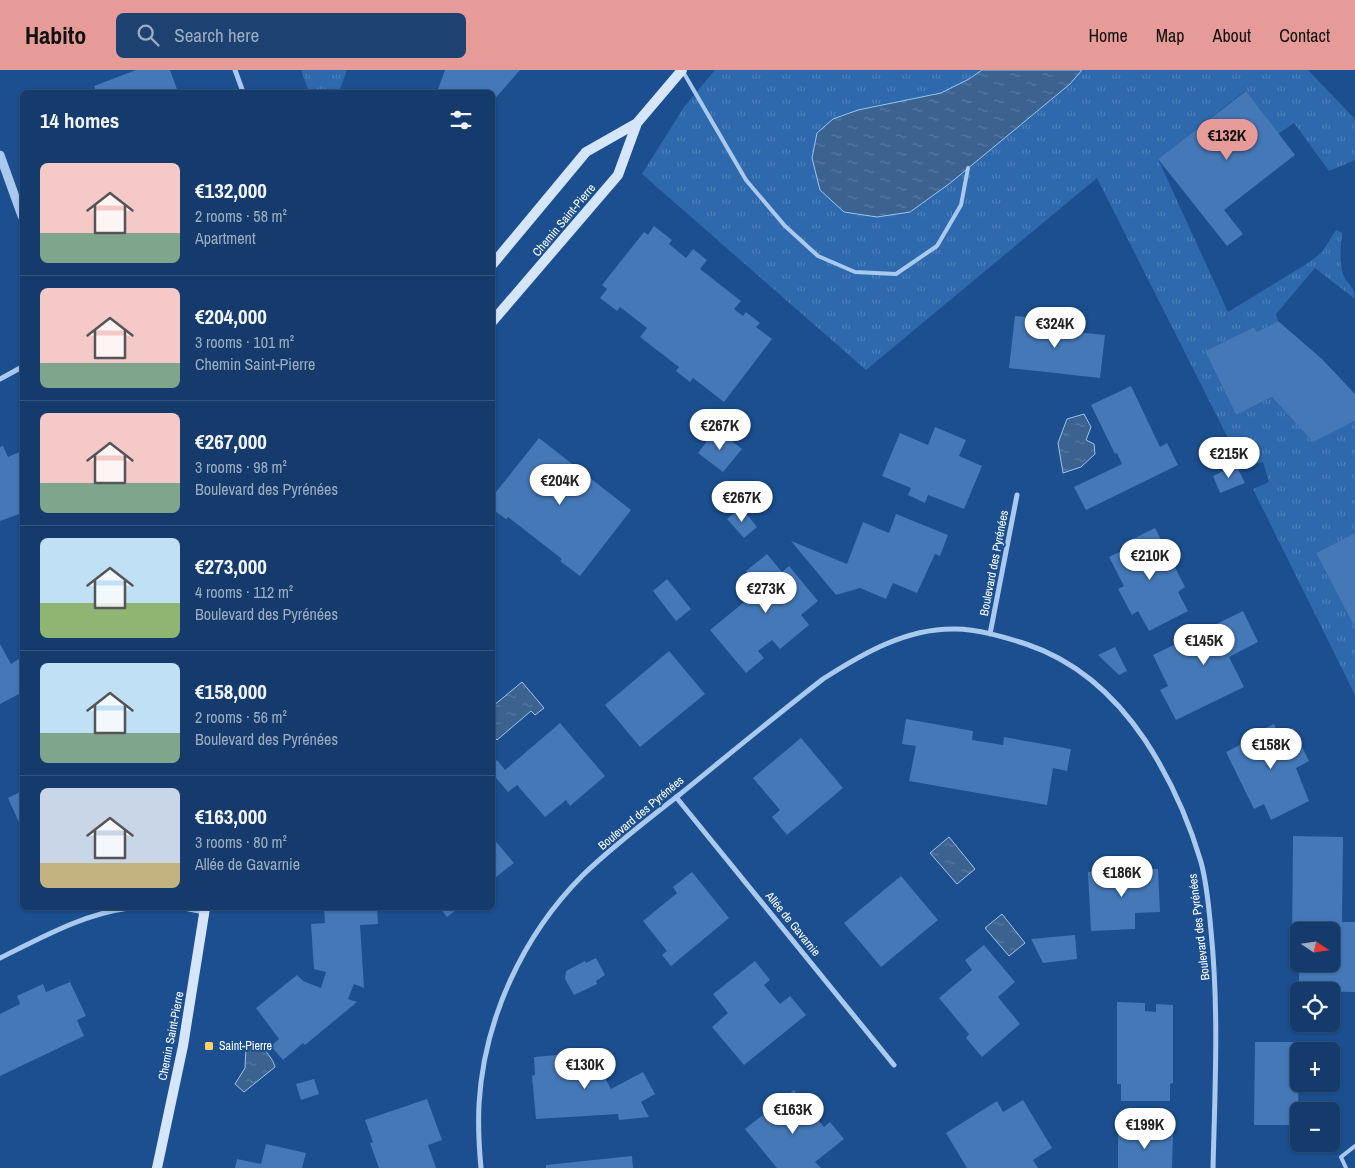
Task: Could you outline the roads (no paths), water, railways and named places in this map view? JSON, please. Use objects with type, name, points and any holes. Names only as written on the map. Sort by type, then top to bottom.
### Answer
[{"type":"main road","name":"Chemin Saint-Pierre","points":[[495,261],[586,152],[637,123],[682,70]]},
{"type":"main road","name":"Chemin Saint-Pierre","points":[[495,318],[618,175],[637,123]]},
{"type":"main road","name":"Chemin Saint-Pierre","points":[[157,1168],[184,1046],[205,910]]},
{"type":"street","points":[[235,70],[242,90]]},
{"type":"street","points":[[0,155],[20,210]]},
{"type":"street","points":[[0,379],[20,369]]},
{"type":"street","name":"Boulevard des Pyrénées","points":[[990,634],[1018,495]]},
{"type":"street","name":"Boulevard des Pyrénées","points":[[481,1168],[479,1103],[483,1071],[496,1018],[506,988],[540,928],[561,899],[617,845],[816,684],[858,656],[898,639],[935,630],[956,629],[990,634],[1013,640],[1049,653],[1066,662],[1109,694],[1131,719],[1157,758],[1173,787],[1201,864],[1214,955],[1216,1038],[1213,1168]]},
{"type":"street","name":"Allée de Gavarnie","points":[[676,797],[894,1064]]},
{"type":"street","points":[[0,958],[82,919],[116,910]]},
{"type":"lane","points":[[682,70],[746,180],[786,226],[818,256],[855,272],[896,274],[937,246],[961,205],[968,168]]},
{"type":"lane","points":[[1346,1168],[1341,1157],[1355,1146]]},
{"type":"water","points":[[982,70],[1082,70],[1070,84],[949,184],[910,212],[877,217],[844,212],[820,190],[812,158],[817,133],[833,119],[858,110],[941,93]]},
{"type":"water","points":[[1084,414],[1091,427],[1086,440],[1094,444],[1095,454],[1081,467],[1063,473],[1058,443],[1067,419]]},
{"type":"water","points":[[522,682],[544,708],[535,715],[531,711],[497,740],[495,738],[495,704]]},
{"type":"water","points":[[949,837],[975,869],[957,884],[930,853]]},
{"type":"water","points":[[1002,914],[1025,943],[1009,956],[985,928]]},
{"type":"water","points":[[250,1040],[265,1050],[275,1067],[244,1092],[235,1084],[245,1068],[246,1047]]},
{"type":"place","name":"Saint-Pierre","points":[[209,1046]]}]
